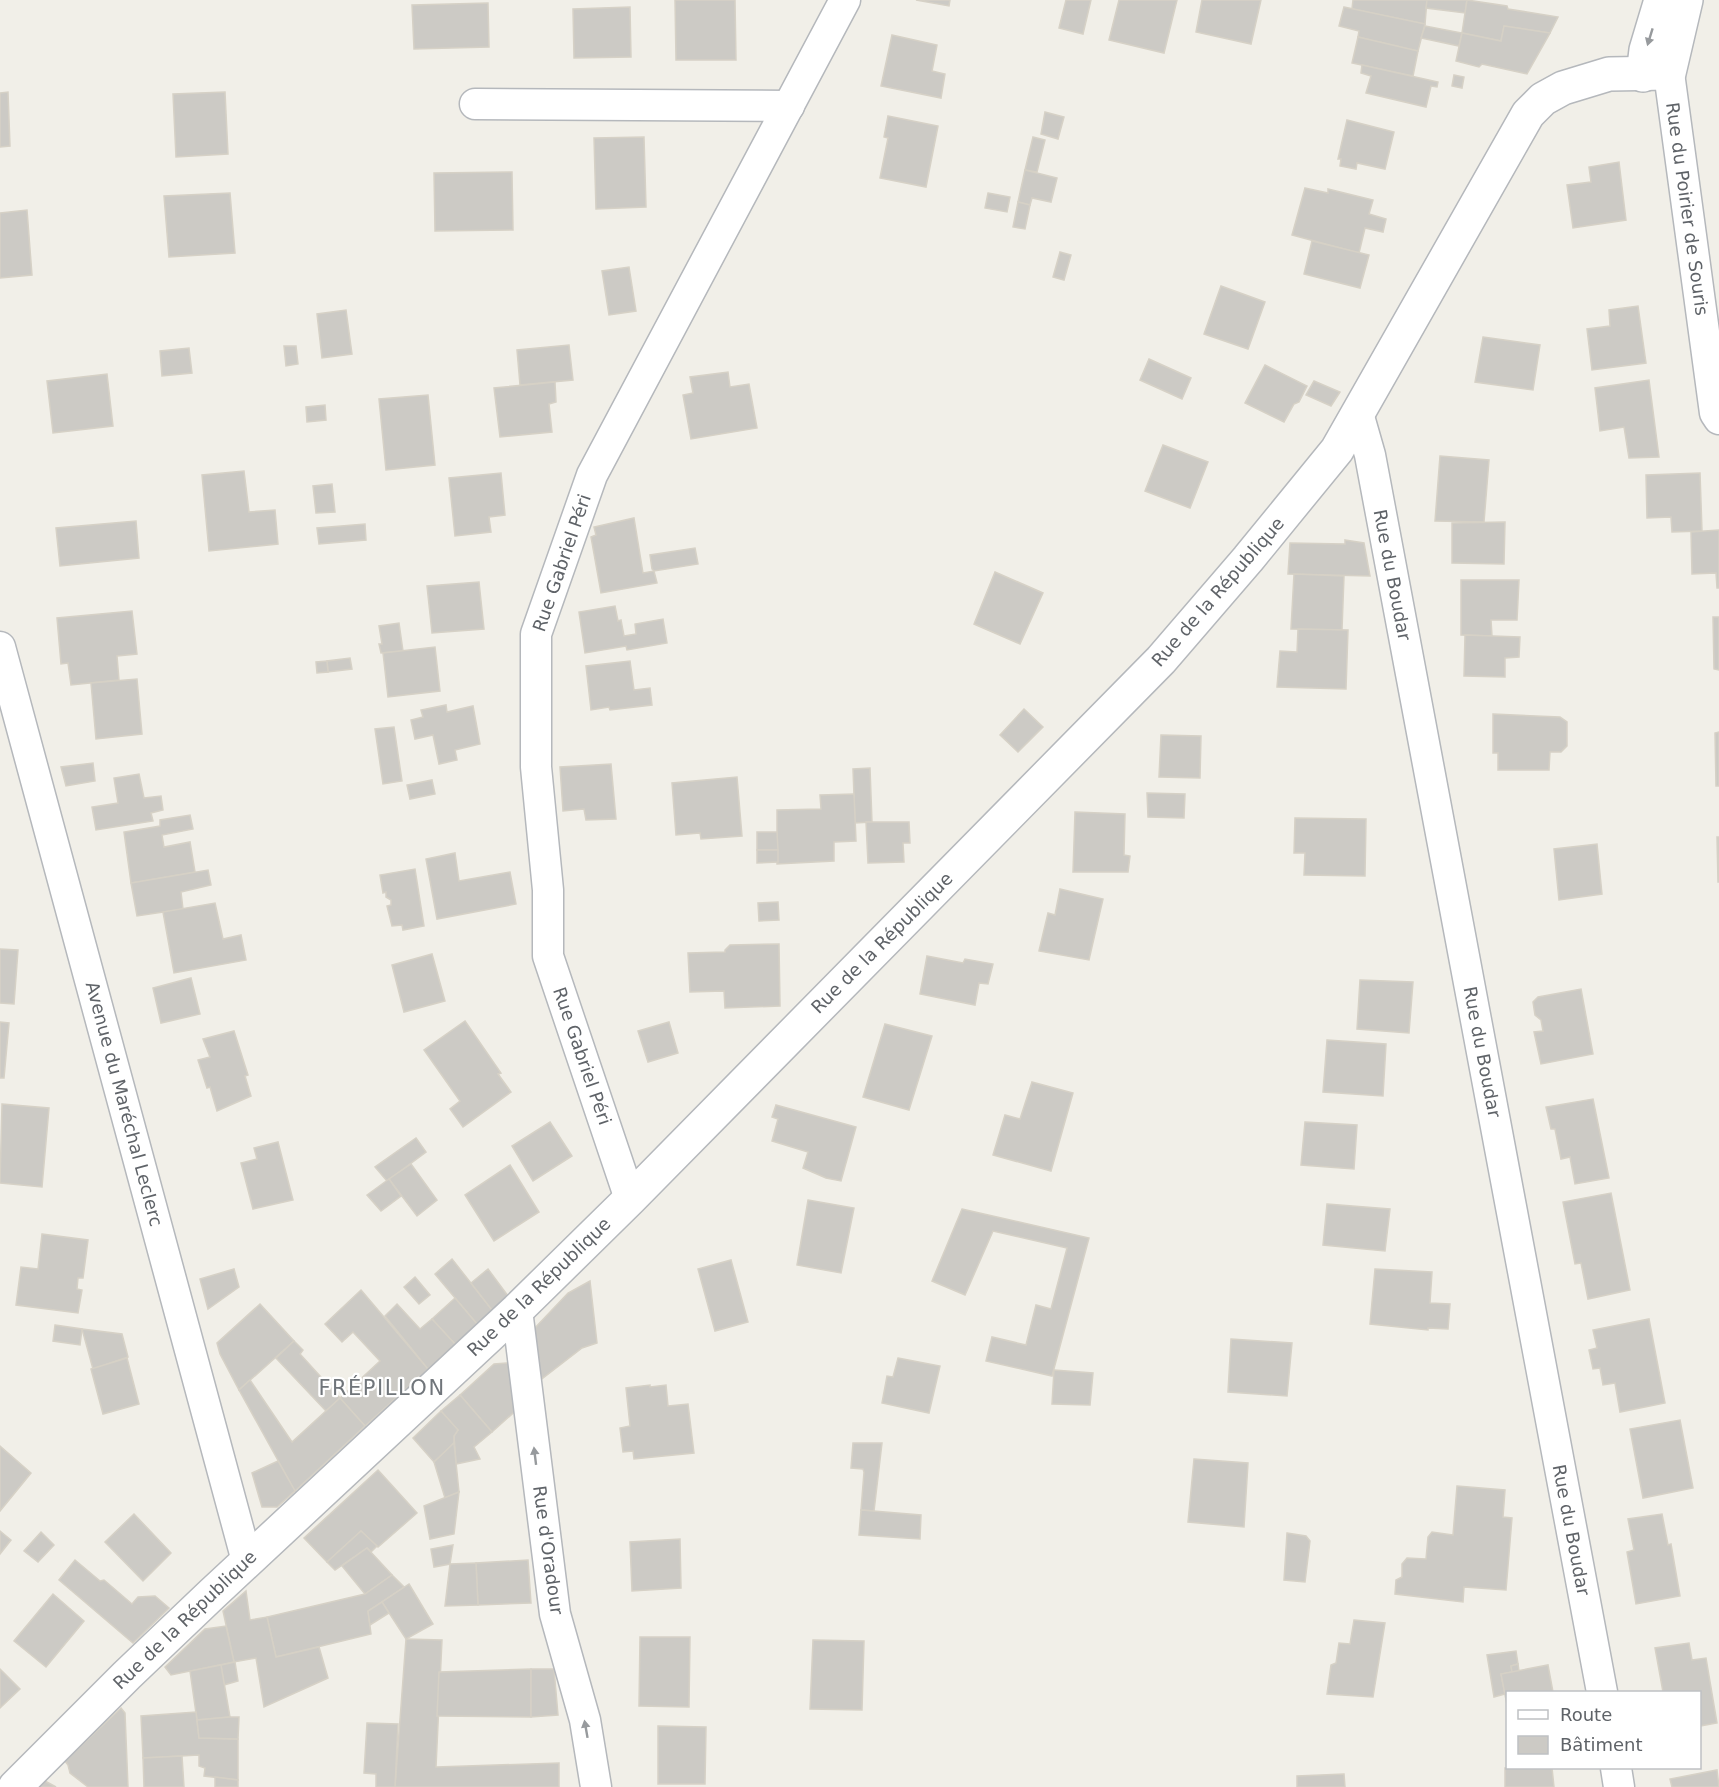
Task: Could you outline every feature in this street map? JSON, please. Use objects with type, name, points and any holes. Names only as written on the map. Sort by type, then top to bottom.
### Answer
[{"type":"street","name":"Rue Gabriel Péri","points":[[630,1199],[548,956],[548,890],[536,767],[536,634],[592,475],[845,0]]},
{"type":"street","name":"Rue du Poirier de Souris","points":[[1661,0],[1646,50],[1656,74],[1715,413],[1719,419]]},
{"type":"street","name":"Rue du Poirier de Souris","points":[[1656,74],[1686,0]]},
{"type":"street","name":"Rue de la République","points":[[15,1787],[127,1675],[517,1310],[630,1199],[1161,660],[1248,560],[1337,450],[1528,114],[1543,99],[1563,87],[1609,74],[1656,74]]},
{"type":"street","points":[[475,104],[789,106]]},
{"type":"street","name":"Rue du Boudar","points":[[1358,413],[1370,454],[1602,1691]]},
{"type":"street","name":"Avenue du Maréchal Leclerc","points":[[0,647],[248,1561]]},
{"type":"street","name":"Rue d'Oradour","points":[[517,1310],[555,1614],[585,1720],[596,1787]]},
{"type":"street","points":[[1616,1769],[1620,1787]]},
{"type":"building","points":[[675,0],[735,0],[736,60],[676,60]]},
{"type":"building","points":[[916,0],[950,0],[949,6]]},
{"type":"building","points":[[1066,0],[1091,0],[1083,34],[1059,28]]},
{"type":"building","points":[[1119,0],[1177,0],[1164,53],[1109,40]]},
{"type":"building","points":[[1202,0],[1261,0],[1251,44],[1196,32]]},
{"type":"building","points":[[1353,0],[1427,0],[1425,24],[1352,9]]},
{"type":"building","points":[[1427,0],[1467,0],[1465,13],[1426,8]]},
{"type":"building","points":[[1467,0],[1558,17],[1550,33],[1504,26],[1501,41],[1462,33]]},
{"type":"building","points":[[488,3],[489,47],[414,49],[412,5]]},
{"type":"building","points":[[630,7],[631,57],[574,58],[573,9]]},
{"type":"building","points":[[1344,7],[1425,24],[1418,51],[1358,37],[1359,31],[1339,26]]},
{"type":"building","points":[[1425,26],[1462,33],[1459,46],[1421,38]]},
{"type":"building","points":[[1504,26],[1550,33],[1527,74],[1456,61],[1462,33],[1501,41]]},
{"type":"building","points":[[892,35],[937,45],[932,71],[945,74],[941,98],[881,86]]},
{"type":"building","points":[[1358,37],[1418,51],[1413,76],[1352,63]]},
{"type":"building","points":[[1362,65],[1438,82],[1437,87],[1431,86],[1426,107],[1366,93],[1371,76],[1361,73]]},
{"type":"building","points":[[1454,75],[1464,77],[1462,88],[1452,86]]},
{"type":"building","points":[[8,92],[10,146],[0,147],[0,93]]},
{"type":"building","points":[[225,92],[228,154],[176,157],[173,94]]},
{"type":"building","points":[[1045,112],[1064,117],[1058,139],[1041,134]]},
{"type":"building","points":[[888,116],[938,126],[926,187],[880,178],[888,138],[884,137]]},
{"type":"building","points":[[1347,120],[1394,132],[1385,169],[1357,163],[1356,169],[1340,166],[1341,159],[1338,159]]},
{"type":"building","points":[[644,137],[646,207],[596,209],[594,138]]},
{"type":"building","points":[[1033,137],[1045,140],[1037,172],[1025,170]]},
{"type":"building","points":[[1619,162],[1626,220],[1573,228],[1567,185],[1591,182],[1589,167]]},
{"type":"building","points":[[1025,170],[1057,178],[1051,202],[1032,198],[1030,205],[1018,202]]},
{"type":"building","points":[[512,172],[513,230],[435,231],[434,173]]},
{"type":"building","points":[[1305,188],[1328,193],[1328,189],[1373,200],[1369,214],[1386,219],[1383,232],[1365,228],[1359,253],[1292,235]]},
{"type":"building","points":[[230,193],[235,253],[169,257],[164,196]]},
{"type":"building","points":[[988,193],[1010,197],[1007,212],[985,208]]},
{"type":"building","points":[[1018,202],[1030,205],[1025,229],[1013,227]]},
{"type":"building","points":[[27,210],[32,275],[0,278],[0,213]]},
{"type":"building","points":[[1312,241],[1369,255],[1360,288],[1304,274]]},
{"type":"building","points":[[1060,252],[1071,255],[1064,280],[1053,277]]},
{"type":"building","points":[[629,267],[636,311],[609,315],[602,271]]},
{"type":"building","points":[[1221,286],[1265,302],[1248,349],[1204,334]]},
{"type":"building","points":[[1638,306],[1646,363],[1592,370],[1587,329],[1610,326],[1609,310]]},
{"type":"building","points":[[346,310],[352,354],[322,358],[317,314]]},
{"type":"building","points":[[1483,337],[1540,345],[1533,390],[1475,382]]},
{"type":"building","points":[[569,345],[573,380],[520,385],[517,350]]},
{"type":"building","points":[[284,346],[296,346],[298,364],[286,366]]},
{"type":"building","points":[[189,348],[192,373],[162,376],[160,351]]},
{"type":"building","points":[[1149,359],[1191,378],[1182,399],[1140,380]]},
{"type":"building","points":[[1265,365],[1307,386],[1299,402],[1294,404],[1284,422],[1245,403]]},
{"type":"building","points":[[728,372],[730,387],[749,384],[757,428],[691,439],[683,395],[693,393],[690,377]]},
{"type":"building","points":[[107,374],[113,426],[53,433],[47,381]]},
{"type":"building","points":[[1649,380],[1659,457],[1629,458],[1624,427],[1600,431],[1595,388]]},
{"type":"building","points":[[1314,381],[1340,392],[1331,406],[1306,395]]},
{"type":"building","points":[[555,382],[556,402],[549,404],[552,432],[500,437],[494,388]]},
{"type":"building","points":[[428,395],[435,465],[386,470],[379,399]]},
{"type":"building","points":[[325,405],[326,420],[307,422],[306,407]]},
{"type":"building","points":[[1163,445],[1208,462],[1190,508],[1145,491]]},
{"type":"building","points":[[1440,456],[1489,460],[1484,522],[1435,521]]},
{"type":"building","points":[[244,471],[249,512],[275,510],[278,544],[209,551],[202,475]]},
{"type":"building","points":[[501,473],[505,515],[489,517],[491,532],[455,536],[449,478]]},
{"type":"building","points":[[1700,473],[1702,531],[1672,532],[1671,517],[1647,518],[1646,475]]},
{"type":"building","points":[[332,484],[335,512],[316,513],[313,486]]},
{"type":"building","points":[[634,518],[643,573],[654,571],[657,583],[601,593],[591,537],[596,535],[594,527]]},
{"type":"building","points":[[136,521],[139,558],[60,566],[56,528]]},
{"type":"building","points":[[1505,522],[1504,564],[1452,563],[1452,523]]},
{"type":"building","points":[[365,524],[366,540],[319,544],[317,528]]},
{"type":"building","points":[[1719,530],[1719,588],[1717,588],[1716,573],[1692,574],[1691,532]]},
{"type":"building","points":[[1345,540],[1364,543],[1370,576],[1288,574],[1290,543],[1345,544]]},
{"type":"building","points":[[695,548],[698,564],[654,571],[652,569],[650,555]]},
{"type":"building","points":[[995,572],[1043,593],[1020,644],[974,624]]},
{"type":"building","points":[[1294,574],[1344,576],[1342,630],[1291,629]]},
{"type":"building","points":[[1461,580],[1519,580],[1517,620],[1491,620],[1492,636],[1461,635]]},
{"type":"building","points":[[479,582],[484,629],[432,633],[427,586]]},
{"type":"building","points":[[615,606],[624,636],[636,634],[635,624],[663,619],[667,643],[627,650],[626,646],[585,653],[579,612]]},
{"type":"building","points":[[132,611],[137,654],[117,656],[119,680],[71,685],[68,663],[61,664],[57,618]]},
{"type":"building","points":[[1713,617],[1719,617],[1719,670],[1714,669]]},
{"type":"building","points":[[399,623],[403,651],[381,653],[379,626]]},
{"type":"building","points":[[1298,629],[1348,630],[1346,689],[1277,687],[1280,651],[1297,652]]},
{"type":"building","points":[[1465,635],[1520,637],[1519,657],[1505,658],[1505,677],[1464,676]]},
{"type":"building","points":[[435,647],[440,691],[388,697],[383,653]]},
{"type":"building","points":[[350,658],[352,669],[328,672],[327,661]]},
{"type":"building","points":[[327,661],[328,672],[317,673],[316,662]]},
{"type":"building","points":[[630,661],[634,690],[650,688],[652,705],[591,710],[586,666]]},
{"type":"building","points":[[137,679],[142,734],[96,739],[91,683]]},
{"type":"building","points":[[446,705],[447,712],[473,706],[480,744],[455,750],[457,760],[439,764],[433,735],[415,739],[411,720],[423,717],[421,710]]},
{"type":"building","points":[[1024,709],[1043,727],[1018,752],[1000,735]]},
{"type":"building","points":[[1493,714],[1560,717],[1567,722],[1567,746],[1561,752],[1550,752],[1549,770],[1498,770],[1498,753],[1493,753]]},
{"type":"building","points":[[394,727],[402,781],[383,784],[375,729]]},
{"type":"building","points":[[1719,732],[1719,786],[1716,786],[1715,733]]},
{"type":"building","points":[[1161,735],[1201,736],[1200,778],[1159,777]]},
{"type":"building","points":[[93,763],[95,781],[66,786],[61,767]]},
{"type":"building","points":[[611,764],[616,819],[586,820],[584,809],[563,811],[560,767]]},
{"type":"building","points":[[870,768],[872,822],[855,823],[853,769]]},
{"type":"building","points":[[139,774],[144,798],[161,796],[163,810],[151,813],[153,821],[96,830],[92,807],[118,803],[114,778]]},
{"type":"building","points":[[737,777],[742,836],[701,839],[700,833],[676,835],[672,783]]},
{"type":"building","points":[[432,780],[435,794],[410,799],[407,785]]},
{"type":"building","points":[[1147,793],[1185,794],[1184,818],[1148,817]]},
{"type":"building","points":[[854,794],[856,841],[834,842],[834,861],[777,864],[777,810],[821,809],[820,795]]},
{"type":"building","points":[[1075,812],[1125,814],[1124,855],[1130,856],[1128,872],[1073,872]]},
{"type":"building","points":[[190,815],[193,829],[162,835],[164,847],[190,842],[195,872],[131,883],[124,832],[160,826],[160,820]]},
{"type":"building","points":[[1295,818],[1366,819],[1365,876],[1304,875],[1305,853],[1294,853]]},
{"type":"building","points":[[866,822],[909,822],[910,843],[903,843],[904,862],[868,863]]},
{"type":"building","points":[[757,832],[777,832],[778,850],[757,850]]},
{"type":"building","points":[[1717,837],[1719,837],[1719,882],[1718,882]]},
{"type":"building","points":[[1597,844],[1602,894],[1559,900],[1554,849]]},
{"type":"building","points":[[757,850],[778,850],[778,862],[757,863]]},
{"type":"building","points":[[455,853],[459,881],[510,872],[516,904],[437,919],[426,859]]},
{"type":"building","points":[[415,869],[424,926],[403,930],[402,925],[392,926],[387,906],[391,905],[391,900],[386,897],[386,892],[383,893],[380,875]]},
{"type":"building","points":[[208,870],[211,885],[181,892],[183,909],[137,916],[131,883]]},
{"type":"building","points":[[1060,889],[1103,899],[1089,960],[1039,951],[1048,913],[1055,915]]},
{"type":"building","points":[[778,902],[779,920],[759,921],[758,903]]},
{"type":"building","points":[[215,903],[223,939],[241,935],[246,960],[174,973],[163,912]]},
{"type":"building","points":[[779,944],[780,1006],[725,1008],[724,991],[690,992],[688,953],[725,952],[730,945]]},
{"type":"building","points":[[0,949],[18,950],[14,1004],[0,1003]]},
{"type":"building","points":[[432,954],[445,1001],[404,1012],[392,965]]},
{"type":"building","points":[[927,956],[963,963],[965,959],[993,964],[988,984],[979,983],[975,1005],[920,994]]},
{"type":"building","points":[[191,978],[200,1014],[161,1023],[153,988]]},
{"type":"building","points":[[1360,980],[1413,982],[1409,1033],[1357,1029]]},
{"type":"building","points":[[1581,989],[1593,1054],[1541,1064],[1534,1032],[1543,1031],[1541,1020],[1535,1015],[1533,1002],[1538,997]]},
{"type":"building","points":[[465,1021],[501,1073],[498,1074],[511,1092],[463,1127],[450,1109],[460,1101],[424,1050]]},
{"type":"building","points":[[0,1022],[9,1023],[4,1078],[0,1078]]},
{"type":"building","points":[[669,1022],[678,1053],[648,1062],[638,1031]]},
{"type":"building","points":[[885,1024],[932,1036],[909,1110],[863,1097]]},
{"type":"building","points":[[234,1031],[248,1075],[245,1076],[251,1096],[217,1111],[210,1087],[207,1088],[198,1060],[210,1057],[203,1039]]},
{"type":"building","points":[[1327,1040],[1386,1044],[1383,1096],[1323,1092]]},
{"type":"building","points":[[1032,1082],[1073,1093],[1051,1171],[993,1155],[1005,1115],[1020,1119]]},
{"type":"building","points":[[1593,1099],[1609,1178],[1575,1184],[1570,1157],[1561,1159],[1555,1129],[1551,1129],[1546,1107]]},
{"type":"building","points":[[2,1104],[49,1108],[42,1187],[0,1183]]},
{"type":"building","points":[[776,1105],[856,1127],[841,1181],[826,1178],[803,1168],[808,1152],[772,1141],[778,1119],[772,1117]]},
{"type":"building","points":[[550,1122],[572,1156],[533,1181],[512,1146]]},
{"type":"building","points":[[1305,1122],[1357,1125],[1354,1169],[1301,1165]]},
{"type":"building","points":[[416,1138],[426,1152],[387,1181],[375,1167]]},
{"type":"building","points":[[278,1142],[293,1200],[253,1209],[241,1163],[257,1159],[254,1148]]},
{"type":"building","points":[[411,1164],[437,1200],[417,1216],[389,1179]]},
{"type":"building","points":[[510,1165],[539,1212],[494,1241],[465,1195]]},
{"type":"building","points":[[389,1179],[401,1196],[381,1211],[367,1195]]},
{"type":"building","points":[[1611,1193],[1630,1290],[1588,1299],[1581,1263],[1575,1264],[1563,1202]]},
{"type":"building","points":[[808,1200],[854,1208],[841,1273],[797,1265]]},
{"type":"building","points":[[1327,1204],[1390,1209],[1385,1251],[1323,1245]]},
{"type":"building","points":[[962,1209],[1089,1238],[1052,1376],[986,1361],[992,1337],[1026,1345],[1036,1305],[1051,1309],[1067,1248],[993,1231],[965,1295],[932,1281]]},
{"type":"building","points":[[42,1234],[88,1240],[83,1278],[78,1278],[77,1289],[82,1290],[78,1313],[16,1305],[21,1267],[38,1269]]},
{"type":"building","points":[[452,1259],[492,1310],[477,1324],[435,1274]]},
{"type":"building","points":[[731,1260],[748,1322],[715,1331],[698,1269]]},
{"type":"building","points":[[234,1269],[239,1287],[208,1309],[200,1279]]},
{"type":"building","points":[[488,1269],[508,1296],[492,1310],[471,1283]]},
{"type":"building","points":[[1375,1269],[1432,1272],[1430,1303],[1450,1304],[1448,1329],[1428,1328],[1428,1330],[1370,1324]]},
{"type":"building","points":[[415,1277],[430,1295],[419,1304],[404,1287]]},
{"type":"building","points":[[590,1281],[597,1343],[582,1348],[539,1381],[532,1331],[568,1293]]},
{"type":"building","points":[[361,1290],[428,1369],[365,1426],[340,1398],[380,1361],[353,1332],[342,1342],[325,1324]]},
{"type":"building","points":[[455,1298],[477,1324],[455,1344],[432,1319]]},
{"type":"building","points":[[260,1304],[294,1341],[239,1390],[220,1354],[217,1343]]},
{"type":"building","points":[[397,1304],[420,1329],[432,1319],[455,1344],[428,1369],[385,1316]]},
{"type":"building","points":[[1649,1319],[1665,1403],[1620,1412],[1615,1383],[1603,1385],[1600,1368],[1593,1369],[1589,1350],[1597,1348],[1593,1330]]},
{"type":"building","points":[[55,1325],[82,1329],[80,1345],[53,1341]]},
{"type":"building","points":[[82,1329],[122,1334],[128,1357],[93,1369]]},
{"type":"building","points":[[1231,1339],[1292,1343],[1287,1396],[1228,1392]]},
{"type":"building","points":[[294,1341],[303,1350],[300,1354],[340,1398],[326,1411],[276,1358]]},
{"type":"building","points":[[127,1358],[139,1404],[103,1414],[91,1369]]},
{"type":"building","points":[[898,1358],[940,1366],[929,1413],[882,1403],[887,1376],[893,1377]]},
{"type":"building","points":[[519,1362],[521,1406],[492,1432],[460,1395],[494,1364]]},
{"type":"building","points":[[1054,1370],[1093,1373],[1090,1405],[1052,1404]]},
{"type":"building","points":[[250,1380],[292,1442],[340,1398],[365,1426],[295,1491],[239,1390]]},
{"type":"building","points":[[650,1385],[650,1387],[666,1385],[668,1406],[688,1404],[694,1453],[634,1459],[633,1451],[623,1452],[620,1428],[630,1426],[626,1388]]},
{"type":"building","points":[[460,1395],[492,1432],[474,1447],[480,1459],[456,1464],[454,1436],[458,1430],[441,1411]]},
{"type":"building","points":[[441,1411],[458,1430],[454,1436],[454,1443],[434,1462],[413,1438]]},
{"type":"building","points":[[1680,1420],[1693,1488],[1643,1498],[1630,1429]]},
{"type":"building","points":[[454,1443],[459,1492],[445,1498],[434,1462]]},
{"type":"building","points":[[853,1443],[882,1443],[874,1511],[861,1510],[864,1472],[863,1469],[851,1468]]},
{"type":"building","points":[[0,1446],[31,1473],[0,1511]]},
{"type":"building","points":[[1194,1459],[1248,1463],[1244,1527],[1188,1522]]},
{"type":"building","points":[[278,1461],[295,1491],[277,1507],[262,1507],[252,1473]]},
{"type":"building","points":[[378,1470],[417,1513],[378,1547],[361,1531],[327,1562],[304,1538]]},
{"type":"building","points":[[1457,1486],[1505,1490],[1503,1517],[1512,1518],[1506,1590],[1464,1587],[1463,1602],[1395,1594],[1396,1580],[1402,1577],[1402,1564],[1407,1558],[1426,1559],[1428,1537],[1432,1532],[1453,1535]]},
{"type":"building","points":[[459,1492],[454,1534],[430,1539],[424,1506]]},
{"type":"building","points":[[861,1510],[921,1515],[920,1539],[859,1535]]},
{"type":"building","points":[[134,1514],[171,1553],[143,1581],[105,1542]]},
{"type":"building","points":[[1662,1514],[1668,1545],[1671,1544],[1680,1596],[1636,1604],[1627,1552],[1634,1550],[1628,1519]]},
{"type":"building","points":[[0,1531],[11,1540],[0,1554]]},
{"type":"building","points":[[361,1531],[377,1546],[371,1552],[367,1548],[335,1570],[327,1562]]},
{"type":"building","points":[[41,1532],[54,1545],[38,1562],[24,1551]]},
{"type":"building","points":[[1287,1533],[1306,1536],[1310,1541],[1305,1582],[1284,1580]]},
{"type":"building","points":[[680,1539],[681,1588],[632,1591],[630,1542]]},
{"type":"building","points":[[453,1545],[450,1564],[434,1567],[431,1549]]},
{"type":"building","points":[[367,1548],[392,1575],[365,1594],[342,1566]]},
{"type":"building","points":[[75,1560],[100,1581],[104,1580],[132,1604],[138,1597],[155,1596],[169,1608],[133,1643],[59,1580]]},
{"type":"building","points":[[528,1560],[531,1603],[478,1605],[476,1563]]},
{"type":"building","points":[[476,1563],[478,1605],[445,1606],[450,1564]]},
{"type":"building","points":[[392,1575],[404,1587],[368,1611],[371,1634],[276,1657],[267,1617],[365,1594]]},
{"type":"building","points":[[409,1584],[433,1624],[406,1639],[382,1602]]},
{"type":"building","points":[[246,1591],[250,1620],[267,1617],[276,1657],[319,1647],[328,1678],[264,1707],[256,1658],[234,1662],[223,1611]]},
{"type":"building","points":[[53,1594],[84,1621],[46,1667],[14,1641]]},
{"type":"building","points":[[382,1602],[389,1613],[370,1625],[368,1611]]},
{"type":"building","points":[[1354,1620],[1385,1623],[1373,1697],[1327,1694],[1331,1665],[1336,1663],[1339,1643],[1350,1644]]},
{"type":"building","points":[[226,1626],[234,1662],[171,1675],[165,1667],[205,1629]]},
{"type":"building","points":[[640,1637],[690,1637],[689,1707],[639,1706]]},
{"type":"building","points":[[406,1639],[442,1640],[436,1767],[559,1763],[559,1787],[395,1787]]},
{"type":"building","points":[[813,1640],[864,1641],[862,1710],[810,1709]]},
{"type":"building","points":[[1689,1643],[1692,1660],[1706,1658],[1717,1723],[1701,1726],[1701,1691],[1663,1691],[1655,1648]]},
{"type":"building","points":[[1516,1651],[1518,1664],[1511,1666],[1512,1672],[1501,1674],[1505,1694],[1494,1697],[1487,1655]]},
{"type":"building","points":[[235,1662],[238,1681],[224,1685],[221,1665]]},
{"type":"building","points":[[1518,1664],[1519,1671],[1512,1672],[1511,1666]]},
{"type":"building","points":[[221,1665],[230,1717],[197,1720],[190,1671]]},
{"type":"building","points":[[1548,1665],[1553,1691],[1506,1691],[1506,1700],[1501,1674]]},
{"type":"building","points":[[0,1669],[20,1689],[0,1708]]},
{"type":"building","points":[[531,1669],[531,1717],[437,1716],[439,1672]]},
{"type":"building","points":[[531,1669],[554,1669],[558,1715],[531,1717]]},
{"type":"building","points":[[121,1708],[125,1713],[128,1787],[88,1787],[70,1773],[65,1761]]},
{"type":"building","points":[[196,1712],[199,1738],[238,1739],[238,1780],[204,1776],[205,1768],[199,1766],[199,1755],[143,1758],[141,1716]]},
{"type":"building","points":[[239,1717],[238,1739],[199,1738],[197,1720]]},
{"type":"building","points":[[367,1723],[398,1724],[395,1787],[376,1787],[376,1774],[364,1773]]},
{"type":"building","points":[[658,1726],[706,1727],[705,1784],[658,1784]]},
{"type":"building","points":[[182,1756],[184,1787],[144,1787],[143,1758]]},
{"type":"building","points":[[1505,1768],[1552,1769],[1554,1787],[1505,1787]]},
{"type":"building","points":[[1717,1770],[1719,1787],[1672,1787],[1670,1779]]},
{"type":"building","points":[[1344,1774],[1345,1787],[1297,1787],[1297,1776]]},
{"type":"building","points":[[215,1777],[238,1780],[238,1787],[215,1787]]},
{"type":"building","points":[[45,1781],[56,1787],[39,1787]]},
{"type":"district","name":"FRÉPILLON","points":[[382,1388]]}]
